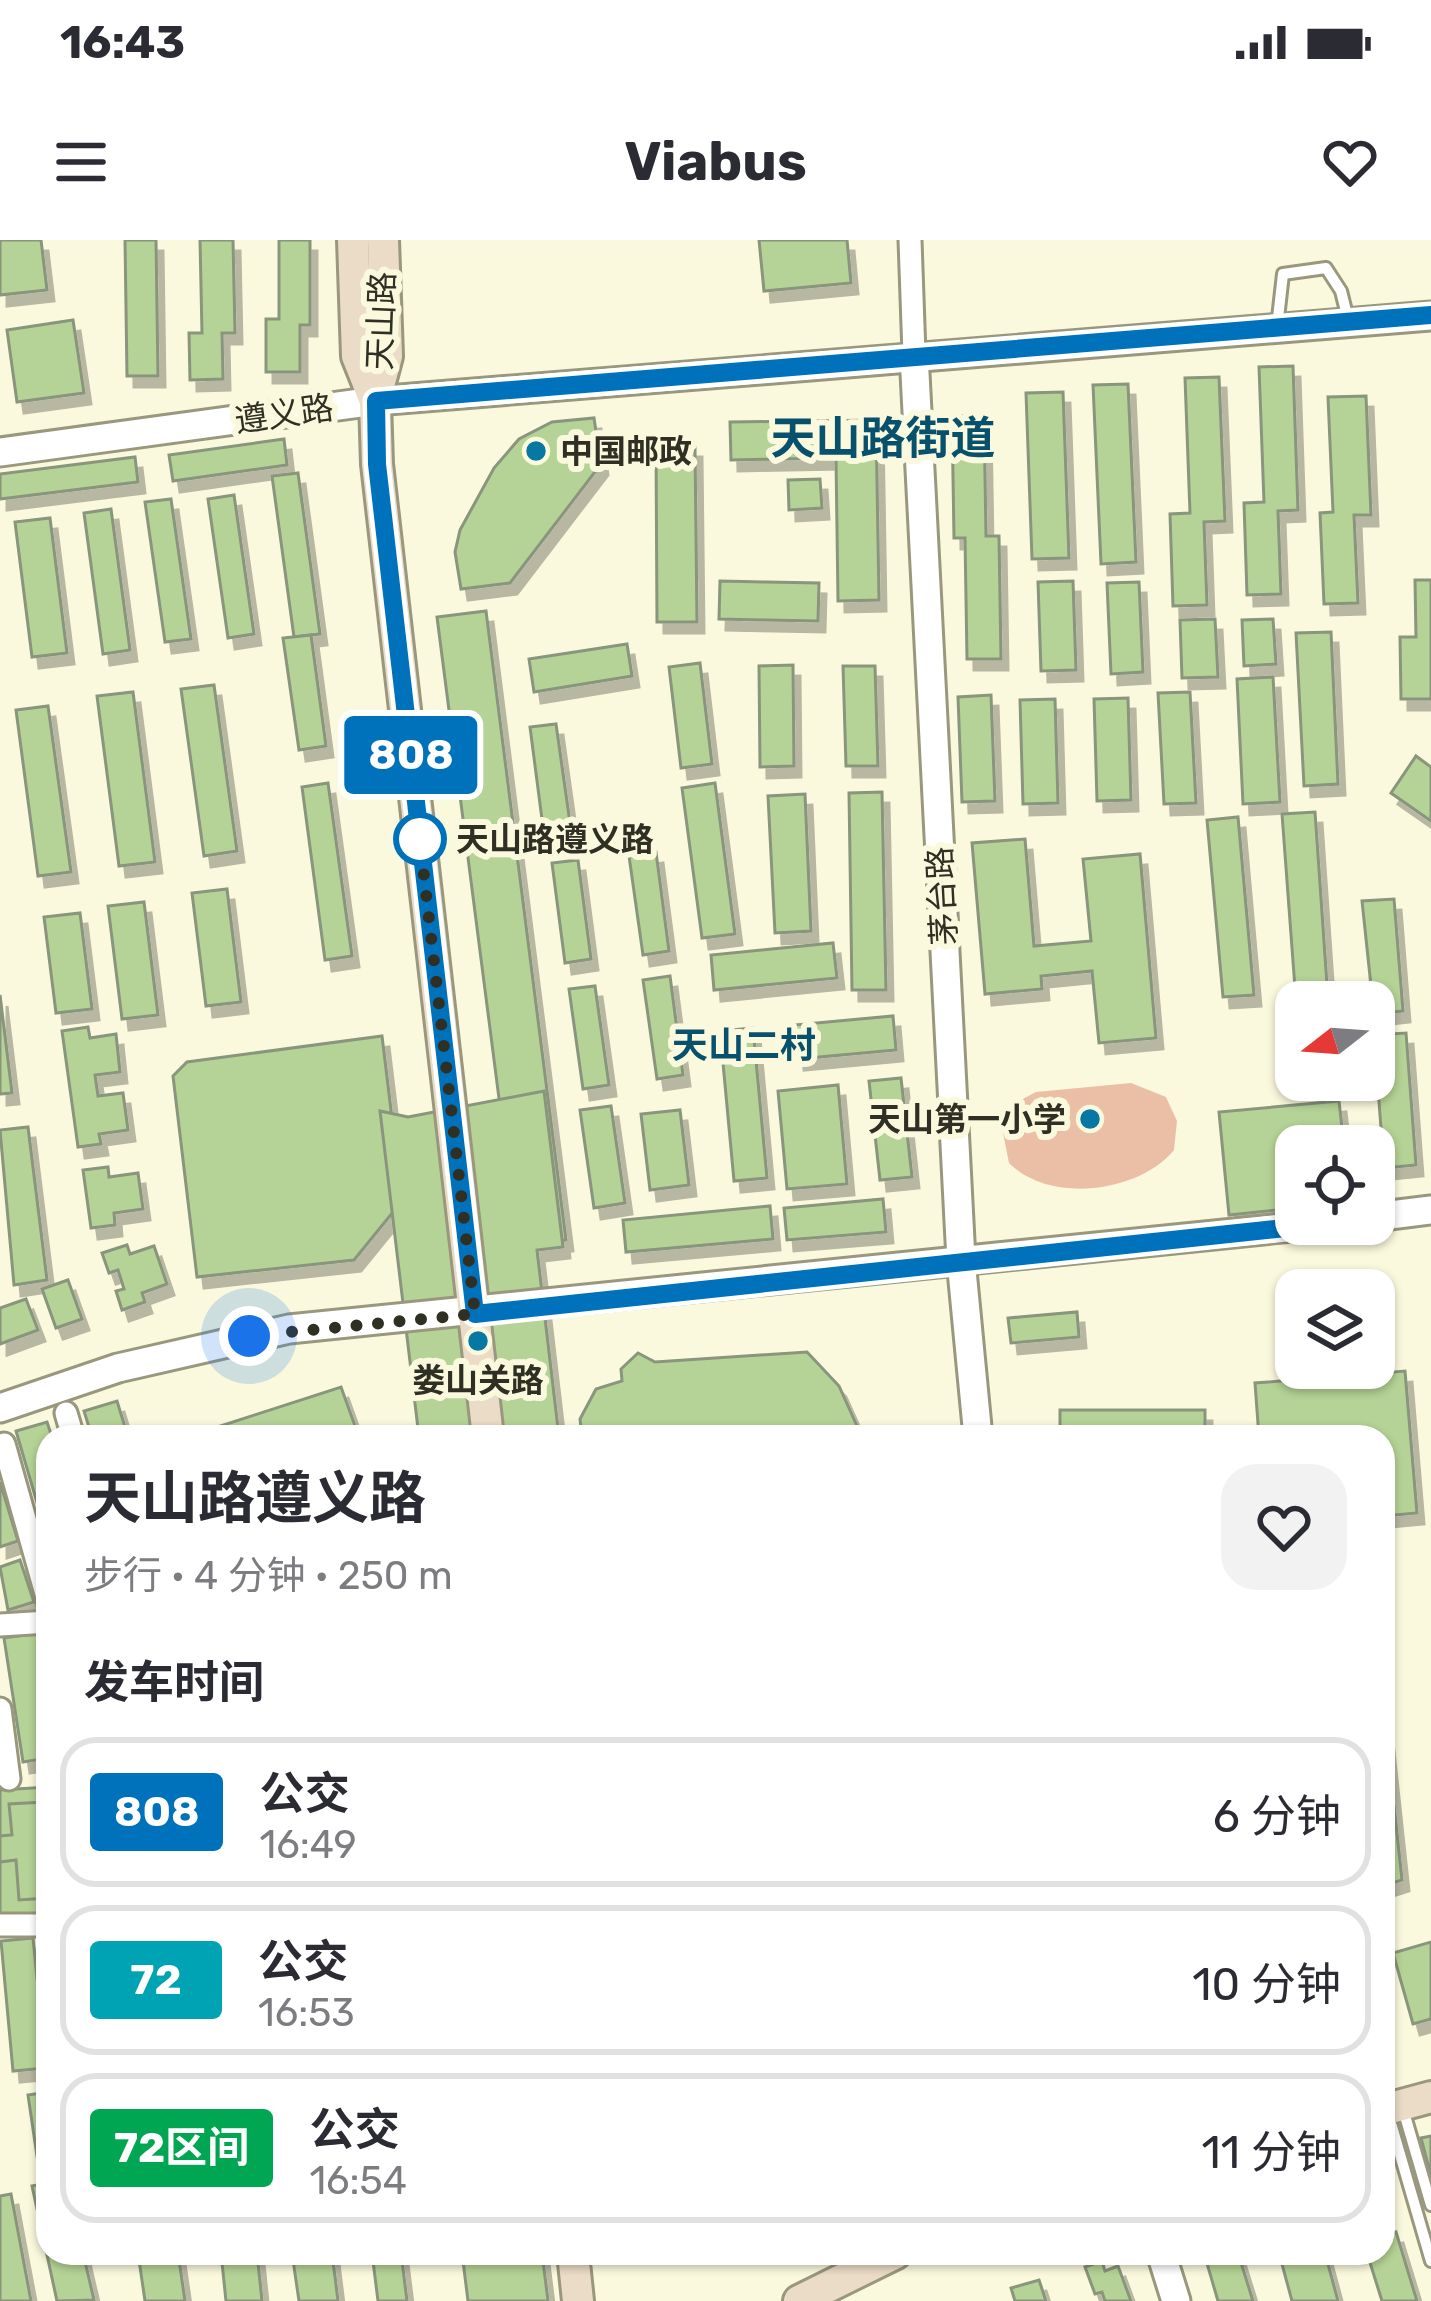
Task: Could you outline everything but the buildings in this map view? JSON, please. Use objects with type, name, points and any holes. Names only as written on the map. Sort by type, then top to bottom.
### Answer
[{"type":"main road","name":"天山路","points":[[353,240],[357,356],[376,401]]},
{"type":"main road","name":"天山路","points":[[383,240],[387,356],[376,401],[377,464],[487,1425]]},
{"type":"main road","points":[[574,2265],[578,2301]]},
{"type":"main road","points":[[799,2301],[872,2265]]},
{"type":"street","points":[[910,240],[914,354]]},
{"type":"street","name":"遵义路","points":[[0,452],[376,401],[914,354],[1431,316]]},
{"type":"street","name":"茅台路","points":[[914,354],[962,1260],[977,1425]]},
{"type":"street","points":[[1395,1214],[1431,1210]]},
{"type":"street","points":[[0,1408],[209,1343],[289,1329],[475,1314],[1275,1229]]},
{"type":"street","points":[[66,1413],[70,1425]]},
{"type":"street","points":[[4,1444],[36,1558]]},
{"type":"street","points":[[0,1625],[36,1623]]},
{"type":"street","points":[[0,1709],[9,1779]]},
{"type":"street","points":[[0,1925],[36,1925]]},
{"type":"street","points":[[1165,2265],[1176,2301]]},
{"type":"lane","points":[[1277,327],[1282,274],[1304,268],[1325,268],[1341,291],[1349,322]]},
{"type":"lane","points":[[1401,2106],[1431,2205]]},
{"type":"lane","points":[[1401,2106],[1431,2261]]},
{"type":"shaded area","points":[[1131,1083],[1166,1097],[1177,1121],[1174,1150],[1159,1165],[1117,1184],[1070,1188],[1026,1176],[1009,1163],[1002,1128],[1017,1102],[1036,1092]]},
{"type":"bus line","name":"808","points":[[1275,1230],[475,1314],[377,464],[376,401],[1431,315]]},
{"type":"place","name":"中国邮政","points":[[536,451]]},
{"type":"place","name":"天山路遵义路","points":[[420,839]]},
{"type":"place","name":"天山第一小学","points":[[1090,1119]]},
{"type":"place","name":"娄山关路","points":[[478,1341]]},
{"type":"district","name":"天山路街道","points":[[883,438]]},
{"type":"district","name":"天山二村","points":[[744,1045]]},
{"type":"route","points":[[249,1336],[475,1314],[419,833],[420,839]]}]
